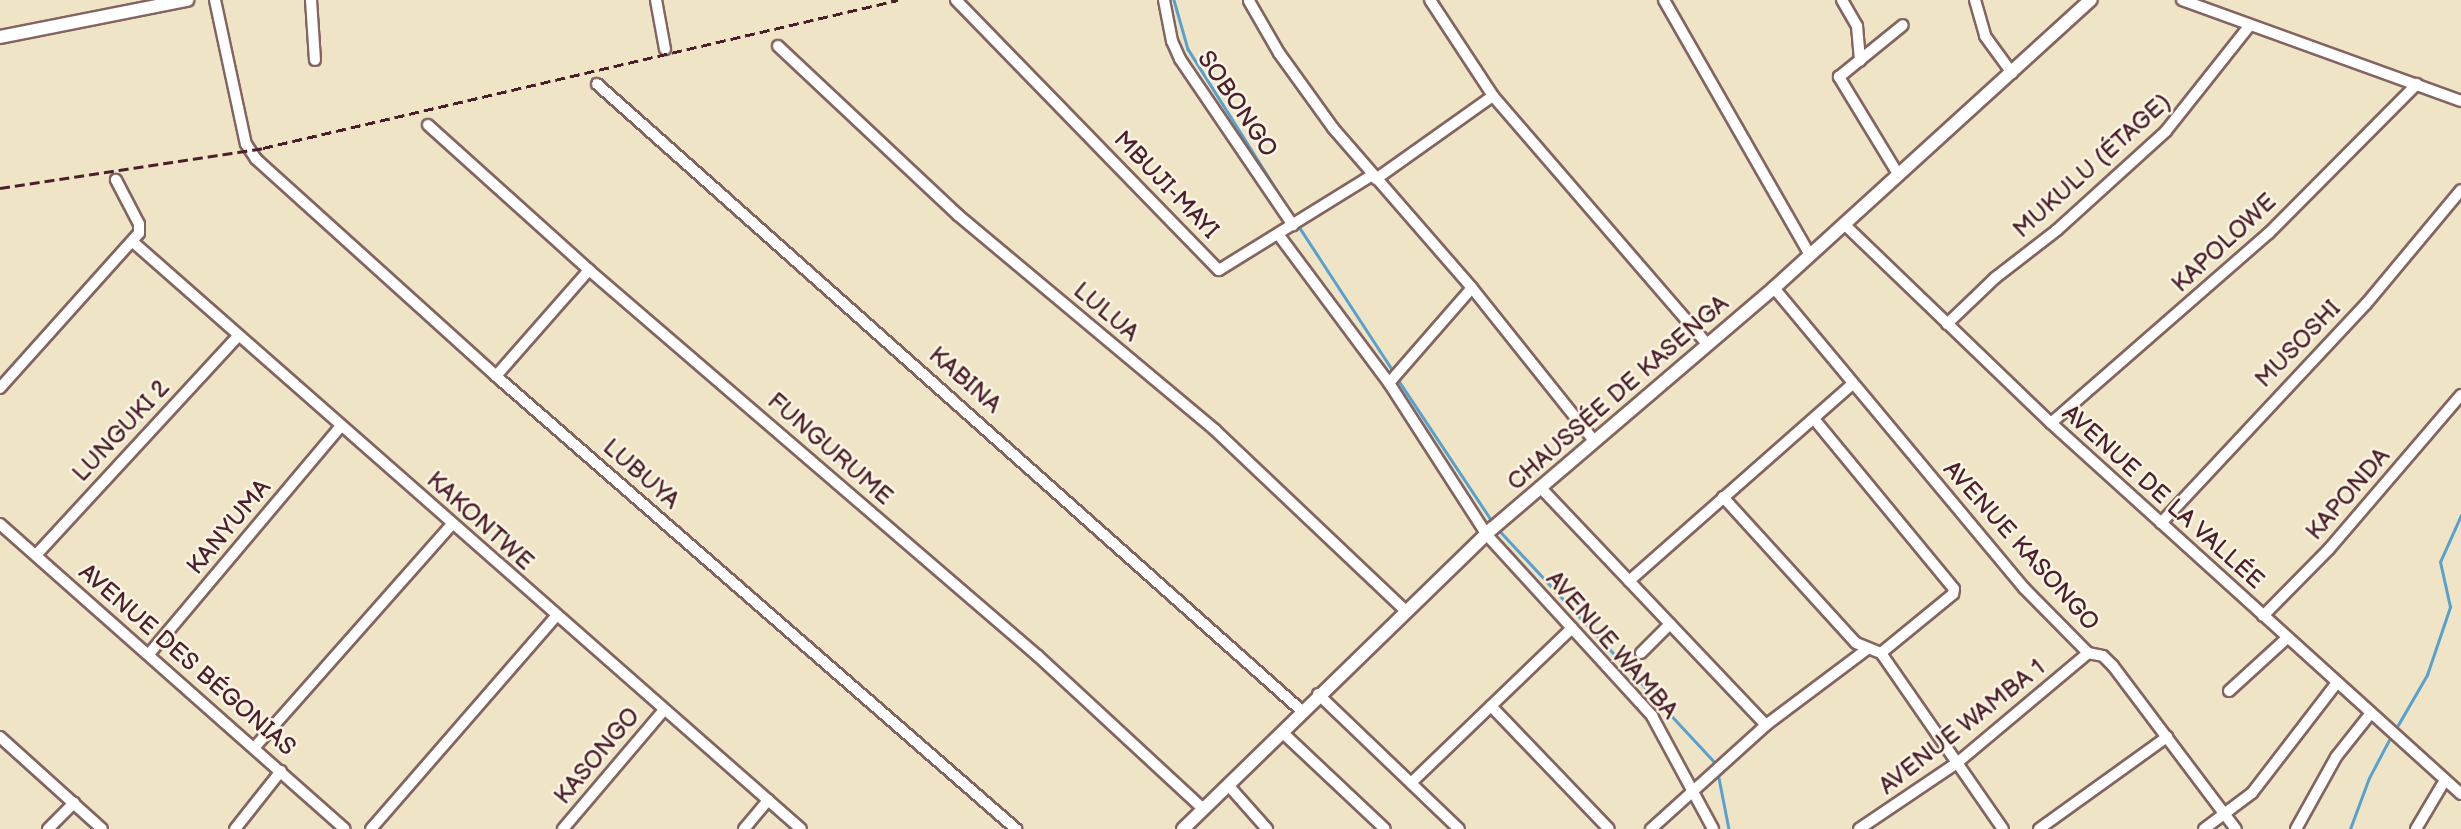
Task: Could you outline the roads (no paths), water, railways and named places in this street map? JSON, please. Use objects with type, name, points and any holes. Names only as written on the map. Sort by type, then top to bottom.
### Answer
[{"type":"main road","points":[[0,37],[187,0]]},
{"type":"main road","name":"CHAUSSÉE DE KASENGA","points":[[1183,829],[1318,694],[1540,486],[1774,288],[2091,0]]},
{"type":"street","name":"LUBUYA","points":[[215,0],[246,144],[256,159],[496,376],[1016,829]]},
{"type":"street","points":[[311,0],[315,60]]},
{"type":"street","points":[[656,0],[665,49]]},
{"type":"street","name":"MBUJI-MAYI","points":[[956,0],[1216,268],[1226,269],[1278,234],[1374,177],[1493,96]]},
{"type":"street","name":"SOBONGO","points":[[1164,0],[1172,41],[1180,59],[1293,225]]},
{"type":"street","points":[[1430,0],[1493,96],[1707,344]]},
{"type":"street","points":[[1664,0],[1810,255]]},
{"type":"street","points":[[1842,0],[1857,26],[1860,61]]},
{"type":"street","points":[[1975,0],[1985,36],[2012,73]]},
{"type":"street","points":[[2182,0],[2461,101]]},
{"type":"street","points":[[1249,1],[1300,84],[1374,177],[1472,288],[1594,441]]},
{"type":"street","points":[[1898,174],[1839,79],[1843,70],[1860,61],[1903,24]]},
{"type":"street","name":"MUKULU (ÉTAGE)","points":[[1947,324],[2166,131],[2250,25]]},
{"type":"street","name":"LULUA","points":[[778,46],[958,215],[1215,430],[1406,611]]},
{"type":"street","name":"KABINA","points":[[597,83],[1302,711]]},
{"type":"street","name":"KAPOLOWE","points":[[2051,424],[2269,233],[2417,84]]},
{"type":"street","name":"FUNGURUME","points":[[428,125],[589,270],[1038,656],[1203,809]]},
{"type":"street","points":[[0,388],[133,242],[140,227],[116,180]]},
{"type":"street","name":"MUSOSHI","points":[[2161,523],[2367,304],[2461,190]]},
{"type":"street","name":"AVENUE DE LA VALLÉE","points":[[1844,224],[2051,424],[2461,794]]},
{"type":"street","name":"AVENUE WAMBA","points":[[1278,234],[1493,529],[1572,628],[1652,716],[1713,829]]},
{"type":"street","name":"KAKONTWE","points":[[133,242],[555,617],[801,829]]},
{"type":"street","points":[[496,376],[589,270]]},
{"type":"street","points":[[1389,383],[1472,288]]},
{"type":"street","name":"AVENUE KASONGO","points":[[1774,288],[1808,324],[1851,385],[2024,588],[2088,653],[2103,656],[2113,666],[2236,829]]},
{"type":"street","name":"LUNGUKI 2","points":[[36,555],[238,337]]},
{"type":"street","points":[[1629,582],[1851,385]]},
{"type":"street","name":"KAPONDA","points":[[2263,616],[2329,549],[2461,395]]},
{"type":"street","points":[[1814,419],[1954,590],[1881,653]]},
{"type":"street","name":"KANYUMA","points":[[149,654],[341,426]]},
{"type":"street","points":[[1540,486],[1766,725]]},
{"type":"street","points":[[1723,496],[1866,650],[1881,653],[2003,829]]},
{"type":"street","points":[[254,748],[452,524]]},
{"type":"street","name":"AVENUE DES BÉGONIAS","points":[[1,527],[149,654],[345,829]]},
{"type":"street","points":[[371,829],[555,617]]},
{"type":"street","points":[[1641,653],[1670,624]]},
{"type":"street","points":[[1412,782],[1572,628]]},
{"type":"street","points":[[2229,691],[2287,638]]},
{"type":"street","points":[[1651,829],[1693,788],[1766,725],[1866,650]]},
{"type":"street","name":"AVENUE WAMBA 1","points":[[1859,829],[1957,764],[2088,653]]},
{"type":"street","points":[[2204,829],[2262,783],[2336,684]]},
{"type":"street","points":[[1318,694],[1459,829]]},
{"type":"street","points":[[1491,706],[1609,829]]},
{"type":"street","name":"KASONGO","points":[[563,829],[663,711]]},
{"type":"street","points":[[2296,829],[2336,757],[2371,713]]},
{"type":"street","points":[[1282,732],[1385,829]]},
{"type":"street","points":[[0,737],[102,829]]},
{"type":"street","points":[[2039,829],[2167,737]]},
{"type":"street","points":[[235,829],[281,771]]},
{"type":"street","points":[[2416,829],[2445,780]]},
{"type":"street","points":[[1228,785],[1267,829]]},
{"type":"street","points":[[744,829],[768,800]]},
{"type":"street","points":[[48,829],[74,803]]},
{"type":"waterway","points":[[1174,0],[1188,49],[1295,219]]},
{"type":"waterway","points":[[1298,225],[1394,372]]},
{"type":"waterway","points":[[1397,378],[1494,524]]},
{"type":"waterway","points":[[2398,725],[2427,675],[2450,607],[2440,562],[2461,515]]},
{"type":"waterway","points":[[1498,529],[1713,760]]},
{"type":"waterway","points":[[2350,829],[2369,778],[2389,740]]},
{"type":"waterway","points":[[1718,773],[1729,829]]},
{"type":"railway","points":[[0,188],[263,148],[898,0]]}]
